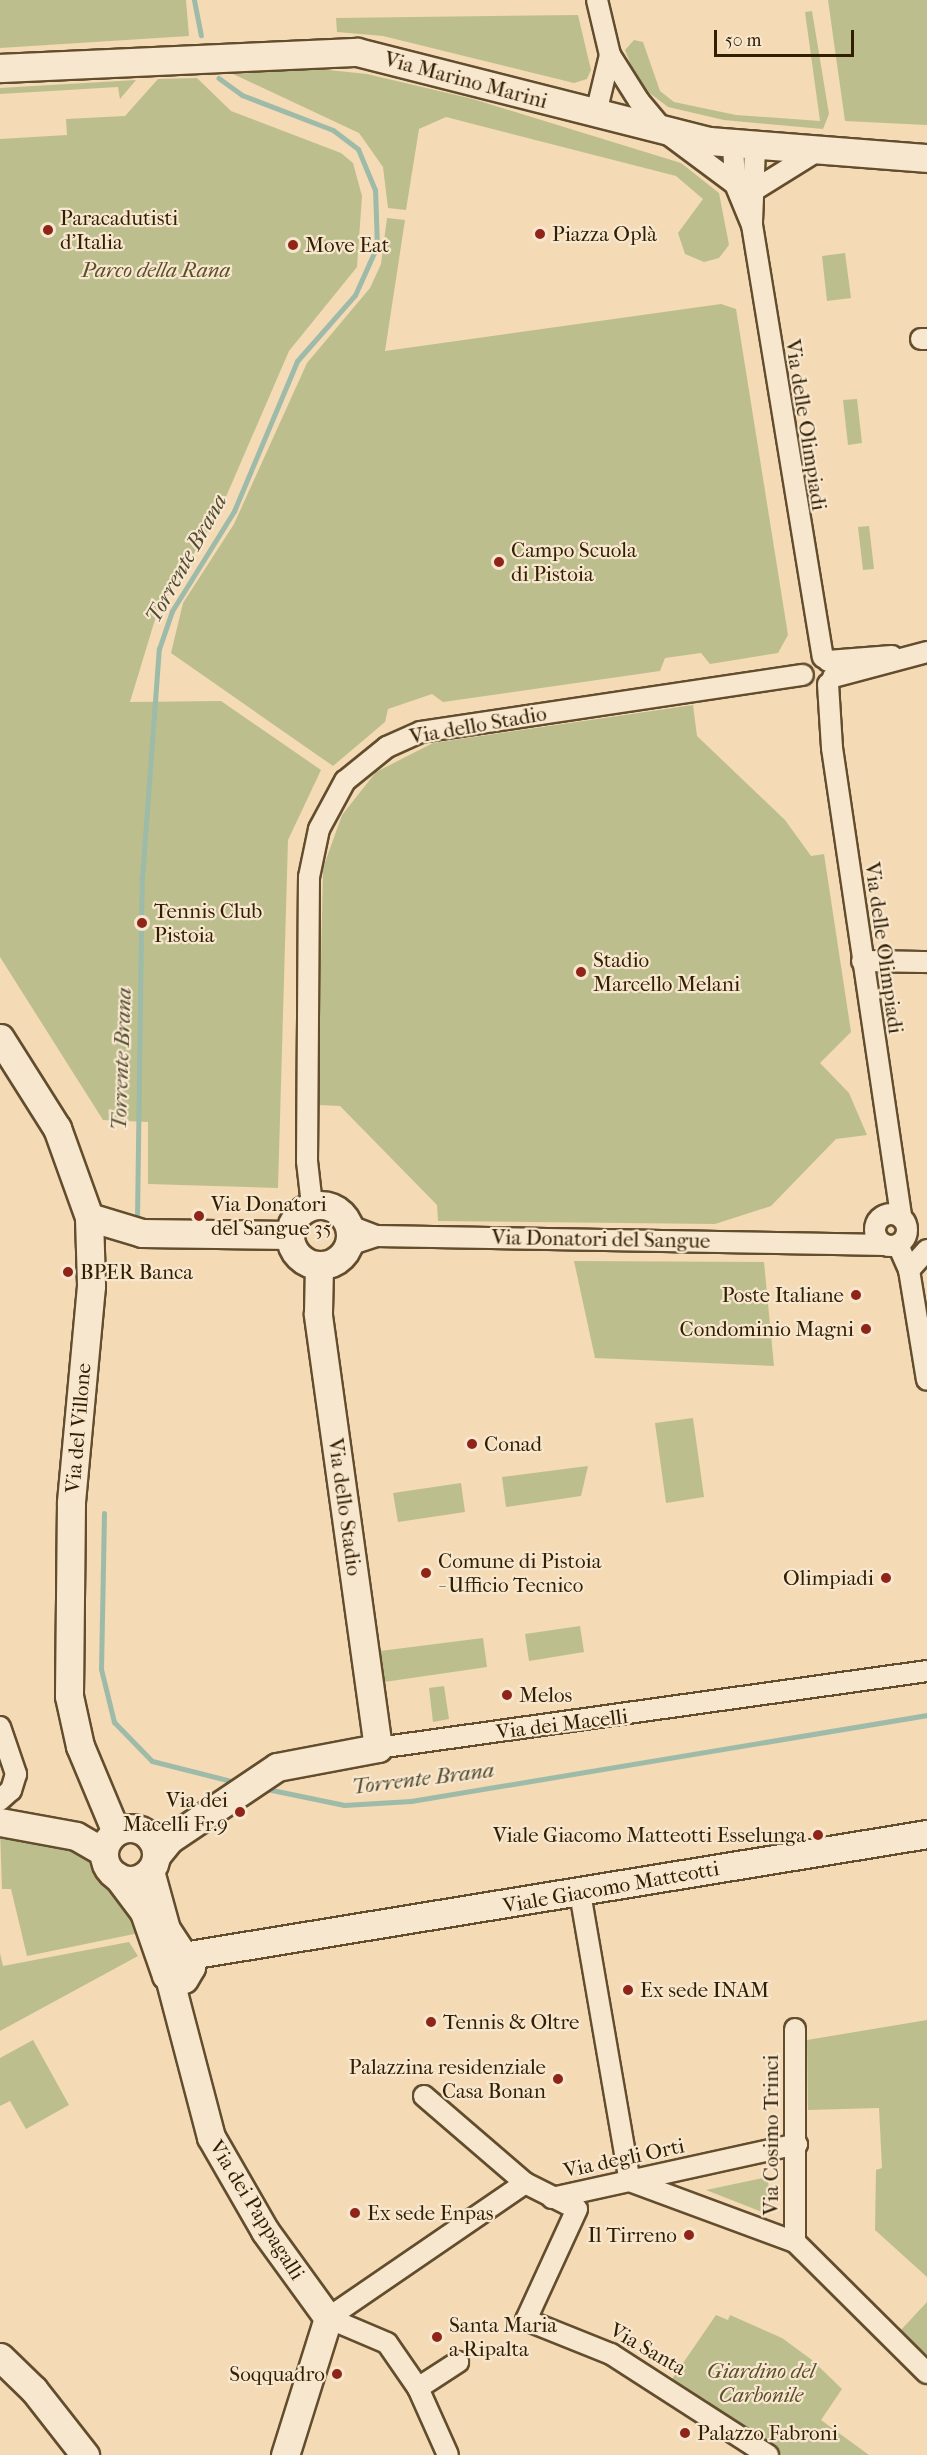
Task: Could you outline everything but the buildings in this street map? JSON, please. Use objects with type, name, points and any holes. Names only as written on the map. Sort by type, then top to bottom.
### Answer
[{"type":"street","points":[[597,0],[610,55],[665,132],[735,184],[752,225]]},
{"type":"street","name":"Via Marino Marini","points":[[0,68],[357,52],[665,132],[744,145],[927,158]]},
{"type":"street","points":[[596,113],[610,55]]},
{"type":"street","points":[[735,184],[744,145]]},
{"type":"street","points":[[744,145],[756,189],[752,225]]},
{"type":"street","points":[[756,189],[817,151]]},
{"type":"street","name":"Via delle Olimpiadi","points":[[752,225],[821,669],[898,1234],[909,1270],[927,1380]]},
{"type":"street","name":"Via dello Stadio","points":[[312,1205],[308,1161],[309,878],[319,829],[345,781],[387,747],[421,732],[927,652]]},
{"type":"street","points":[[862,961],[927,962]]},
{"type":"street","name":"Via del Villone","points":[[0,1038],[57,1128],[89,1217],[92,1250],[71,1503],[69,1696],[80,1746],[110,1842]]},
{"type":"street","points":[[312,1205],[331,1206],[349,1236],[337,1260],[319,1265],[301,1258],[290,1235],[296,1215],[312,1205]]},
{"type":"street","name":"Via Donatori del Sangue","points":[[349,1236],[826,1241],[898,1234],[888,1214],[876,1224],[826,1241]]},
{"type":"street","points":[[89,1217],[142,1233],[290,1235]]},
{"type":"street","points":[[92,1250],[142,1233]]},
{"type":"street","points":[[898,1234],[927,1239]]},
{"type":"street","points":[[909,1270],[927,1250]]},
{"type":"street","name":"Via dello Stadio","points":[[319,1265],[318,1313],[378,1748]]},
{"type":"street","name":"Via dei Macelli","points":[[153,1864],[170,1839],[221,1808],[277,1767],[378,1748],[927,1671]]},
{"type":"street","points":[[0,1727],[16,1774],[11,1790],[0,1800]]},
{"type":"street","points":[[0,1822],[110,1842],[130,1827],[146,1833],[166,1929],[180,1969]]},
{"type":"street","name":"Viale Giacomo Matteotti","points":[[180,1969],[295,1941],[927,1834]]},
{"type":"street","points":[[110,1842],[117,1876],[144,1912],[180,1969]]},
{"type":"street","points":[[117,1876],[133,1880],[153,1864]]},
{"type":"street","points":[[580,1893],[630,2181]]},
{"type":"street","name":"Via dei Pappagalli","points":[[180,1969],[184,2025],[214,2143],[265,2231],[328,2318]]},
{"type":"street","name":"Via Cosimo Trinci","points":[[795,2029],[797,2144],[795,2242]]},
{"type":"street","name":"Via degli Orti","points":[[424,2096],[525,2183],[552,2198],[797,2144]]},
{"type":"street","name":"Via Cosimo Trinci","points":[[630,2181],[795,2242],[927,2373]]},
{"type":"street","points":[[285,2455],[328,2318],[525,2183]]},
{"type":"street","name":"Via Santa","points":[[552,2198],[577,2210],[526,2320],[611,2354],[768,2455]]},
{"type":"street","points":[[328,2318],[381,2338],[418,2388],[448,2455]]},
{"type":"street","points":[[0,2357],[85,2455]]},
{"type":"street","points":[[418,2388],[458,2362]]},
{"type":"green space","points":[[0,0],[186,0],[189,36],[0,48]]},
{"type":"green space","points":[[828,0],[927,0],[927,125],[845,121]]},
{"type":"green space","points":[[812,11],[829,114],[823,129],[724,120],[668,107],[639,85],[625,50],[634,40],[643,42],[660,91],[674,102],[736,115],[820,121],[805,12]]},
{"type":"green space","points":[[578,15],[591,70],[587,79],[574,83],[383,36],[337,32],[336,18]]},
{"type":"green space","points":[[319,69],[367,74],[473,99],[681,163],[719,193],[729,245],[719,258],[704,262],[685,254],[678,233],[703,199],[676,176],[446,117],[419,129],[406,210],[388,208],[383,167],[359,133],[233,74]]},
{"type":"green space","name":"Parco della Rana","points":[[197,78],[231,111],[341,153],[353,163],[362,196],[357,267],[289,351],[219,513],[157,613],[130,702],[221,701],[321,770],[288,840],[278,1188],[148,1184],[148,1122],[103,1120],[0,957],[0,139],[67,135],[66,119],[125,116],[158,79]]},
{"type":"green space","points":[[136,80],[120,99],[118,87],[0,94],[0,88]]},
{"type":"green space","name":"Campo Scuola di Pistoia","points":[[387,218],[405,220],[385,351],[721,304],[736,309],[788,635],[778,653],[710,664],[701,653],[665,658],[660,671],[443,702],[432,694],[388,709],[385,722],[333,766],[171,653],[183,603],[234,524],[307,363],[370,288],[381,264]]},
{"type":"green space","points":[[845,253],[851,298],[827,301],[822,256]]},
{"type":"green space","points":[[857,399],[862,443],[848,445],[843,400]]},
{"type":"green space","points":[[869,526],[874,569],[863,570],[858,527]]},
{"type":"green space","name":"Stadio Marcello Melani","points":[[693,705],[697,736],[785,820],[811,856],[824,854],[851,1032],[820,1063],[849,1093],[867,1135],[836,1139],[771,1206],[715,1224],[438,1221],[437,1205],[340,1106],[318,1105],[323,868],[342,815],[376,772],[433,743]]},
{"type":"green space","points":[[574,1261],[764,1262],[774,1366],[595,1358]]},
{"type":"green space","points":[[693,1418],[704,1497],[666,1503],[655,1423]]},
{"type":"green space","points":[[588,1466],[581,1496],[506,1507],[502,1477]]},
{"type":"green space","points":[[461,1483],[465,1512],[398,1522],[393,1493]]},
{"type":"green space","points":[[580,1626],[584,1652],[529,1661],[525,1634]]},
{"type":"green space","points":[[483,1638],[487,1667],[384,1682],[380,1651]]},
{"type":"green space","points":[[444,1686],[449,1719],[433,1722],[429,1688]]},
{"type":"green space","points":[[0,1829],[73,1845],[120,1873],[144,1932],[27,1956],[11,1889],[2,1889]]},
{"type":"green space","points":[[129,1942],[138,1956],[0,2031],[0,1953],[3,1966]]},
{"type":"green space","points":[[927,2020],[927,2277],[875,2230],[876,2170],[882,2168],[879,2108],[808,2110],[807,2040]]},
{"type":"green space","points":[[33,2040],[69,2105],[26,2129],[10,2101],[0,2106],[0,2058]]},
{"type":"green space","points":[[768,2177],[770,2215],[706,2190]]},
{"type":"green space","points":[[927,2302],[927,2355],[900,2331]]},
{"type":"green space","name":"Giardino del Carbonile","points":[[716,2315],[728,2320],[730,2315],[782,2338],[812,2360],[842,2389],[821,2420],[869,2455],[782,2455],[670,2382]]},
{"type":"waterway","name":"Torrente Brana","points":[[194,0],[201,35]]},
{"type":"waterway","name":"Torrente Brana","points":[[137,1218],[142,878],[159,649],[172,611],[234,511],[297,361],[355,295],[377,246],[375,190],[358,149],[333,130],[242,95],[219,78]]},
{"type":"waterway","name":"Torrente Brana","points":[[104,1513],[101,1669],[114,1722],[152,1761],[235,1782]]},
{"type":"waterway","name":"Torrente Brana","points":[[262,1788],[344,1805],[411,1801],[927,1715]]},
{"type":"place","name":"Paracadutisti d'Italia","points":[[48,230]]},
{"type":"place","name":"Piazza Oplà","points":[[540,234]]},
{"type":"place","name":"Move Eat","points":[[293,245]]},
{"type":"place","name":"Campo Scuola di Pistoia","points":[[499,562]]},
{"type":"place","name":"Tennis Club Pistoia","points":[[142,923]]},
{"type":"place","name":"Stadio Marcello Melani","points":[[581,972]]},
{"type":"place","name":"Via Donatori del Sangue 35","points":[[199,1216]]},
{"type":"place","name":"BPER Banca","points":[[68,1272]]},
{"type":"place","name":"Poste Italiane","points":[[856,1295]]},
{"type":"place","name":"Condominio Magni","points":[[866,1329]]},
{"type":"place","name":"Conad","points":[[472,1444]]},
{"type":"place","name":"Comune di Pistoia - Ufficio Tecnico","points":[[426,1573]]},
{"type":"place","name":"Olimpiadi","points":[[886,1578]]},
{"type":"place","name":"Melos","points":[[507,1695]]},
{"type":"place","name":"Via dei Macelli Fr.9","points":[[240,1812]]},
{"type":"place","name":"Viale Giacomo Matteotti Esselunga","points":[[818,1835]]},
{"type":"place","name":"Ex sede INAM","points":[[628,1990]]},
{"type":"place","name":"Tennis & Oltre","points":[[431,2022]]},
{"type":"place","name":"Palazzina residenziale Casa Bonan","points":[[558,2079]]},
{"type":"place","name":"Ex sede Enpas","points":[[355,2213]]},
{"type":"place","name":"Il Tirreno","points":[[689,2235]]},
{"type":"place","name":"Santa Maria a Ripalta","points":[[437,2337]]},
{"type":"place","name":"Soqquadro","points":[[337,2374]]},
{"type":"place","name":"Palazzo Fabroni","points":[[685,2433]]}]
